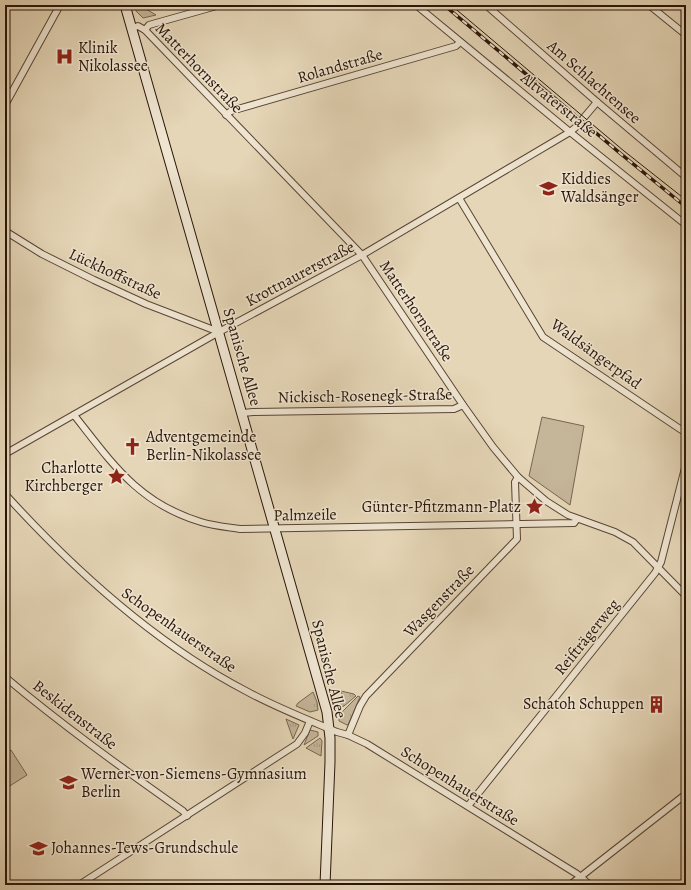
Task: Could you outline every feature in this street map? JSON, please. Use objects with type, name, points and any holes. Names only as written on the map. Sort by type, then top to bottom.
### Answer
[{"type":"main road","name":"Spanische Allee","points":[[126,5],[325,703],[329,729],[330,762],[325,885]]},
{"type":"street","points":[[5,105],[60,5]]},
{"type":"street","points":[[145,30],[149,25],[220,5]]},
{"type":"street","name":"Altvaterstraße","points":[[416,5],[686,225]]},
{"type":"street","name":"Am Schlachtensee","points":[[486,5],[686,177]]},
{"type":"street","points":[[649,5],[686,35]]},
{"type":"street","name":"Matterhornstraße","points":[[132,28],[138,26],[145,30],[362,255],[463,405],[493,447],[518,478],[546,501],[577,519],[624,536],[633,542],[686,596]]},
{"type":"street","name":"Rolandstraße","points":[[226,115],[231,111],[456,46],[460,42]]},
{"type":"street","name":"Krottnaurerstraße","points":[[5,454],[219,332],[362,255],[570,132],[597,102]]},
{"type":"street","name":"Waldsängerpfad","points":[[459,198],[543,337],[686,433]]},
{"type":"street","name":"Lückhoffstraße","points":[[5,231],[42,254],[94,280],[146,304],[219,332]]},
{"type":"street","name":"Nickisch-Rosenegk-Straße","points":[[243,413],[276,411],[454,409],[463,405]]},
{"type":"street","name":"Palmzeile","points":[[74,415],[133,485],[147,496],[178,514],[212,524],[240,529],[574,523],[577,519]]},
{"type":"street","name":"Reifträgerweg","points":[[468,806],[656,573],[661,562],[686,464]]},
{"type":"street","name":"Wasgenstraße","points":[[348,735],[360,706],[366,696],[517,539],[515,482],[518,478]]},
{"type":"street","name":"Schopenhauerstraße","points":[[5,494],[29,520],[90,580],[150,629],[184,654],[245,691],[310,721],[348,735],[367,744],[581,877],[590,885]]},
{"type":"street","name":"Beskidenstraße","points":[[5,677],[37,704],[104,755],[183,811],[187,816]]},
{"type":"street","points":[[79,885],[297,744],[305,733],[310,721]]},
{"type":"street","points":[[570,885],[686,794]]},
{"type":"green space","points":[[135,8],[146,9],[156,15],[143,18]]},
{"type":"green space","points":[[542,417],[584,426],[570,505],[529,476]]},
{"type":"green space","points":[[341,691],[354,694],[356,696],[344,706],[336,709],[334,700],[343,698]]},
{"type":"green space","points":[[313,692],[318,710],[310,712],[296,706],[298,703]]},
{"type":"green space","points":[[358,696],[360,697],[348,725],[339,721],[339,715]]},
{"type":"green space","points":[[286,719],[299,725],[293,739]]},
{"type":"green space","points":[[310,730],[318,732],[318,736],[304,745]]},
{"type":"green space","points":[[320,738],[322,741],[321,756],[306,748]]},
{"type":"green space","points":[[11,750],[27,775],[5,789],[5,753]]},
{"type":"tram line","points":[[451,5],[624,151],[686,200]]},
{"type":"railway","points":[[444,5],[686,207]]},
{"type":"place","name":"Klinik Nikolassee","points":[[65,57]]},
{"type":"place","name":"Kiddies Waldsänger","points":[[548,188]]},
{"type":"place","name":"Adventgemeinde Berlin-Nikolassee","points":[[133,446]]},
{"type":"place","name":"Charlotte Kirchberger","points":[[116,477]]},
{"type":"place","name":"Günter-Pfitzmann-Platz","points":[[534,507]]},
{"type":"place","name":"Schatoh Schuppen","points":[[657,704]]},
{"type":"place","name":"Werner-von-Siemens-Gymnasium Berlin","points":[[68,783]]},
{"type":"place","name":"Johannes-Tews-Grundschule","points":[[38,848]]}]
